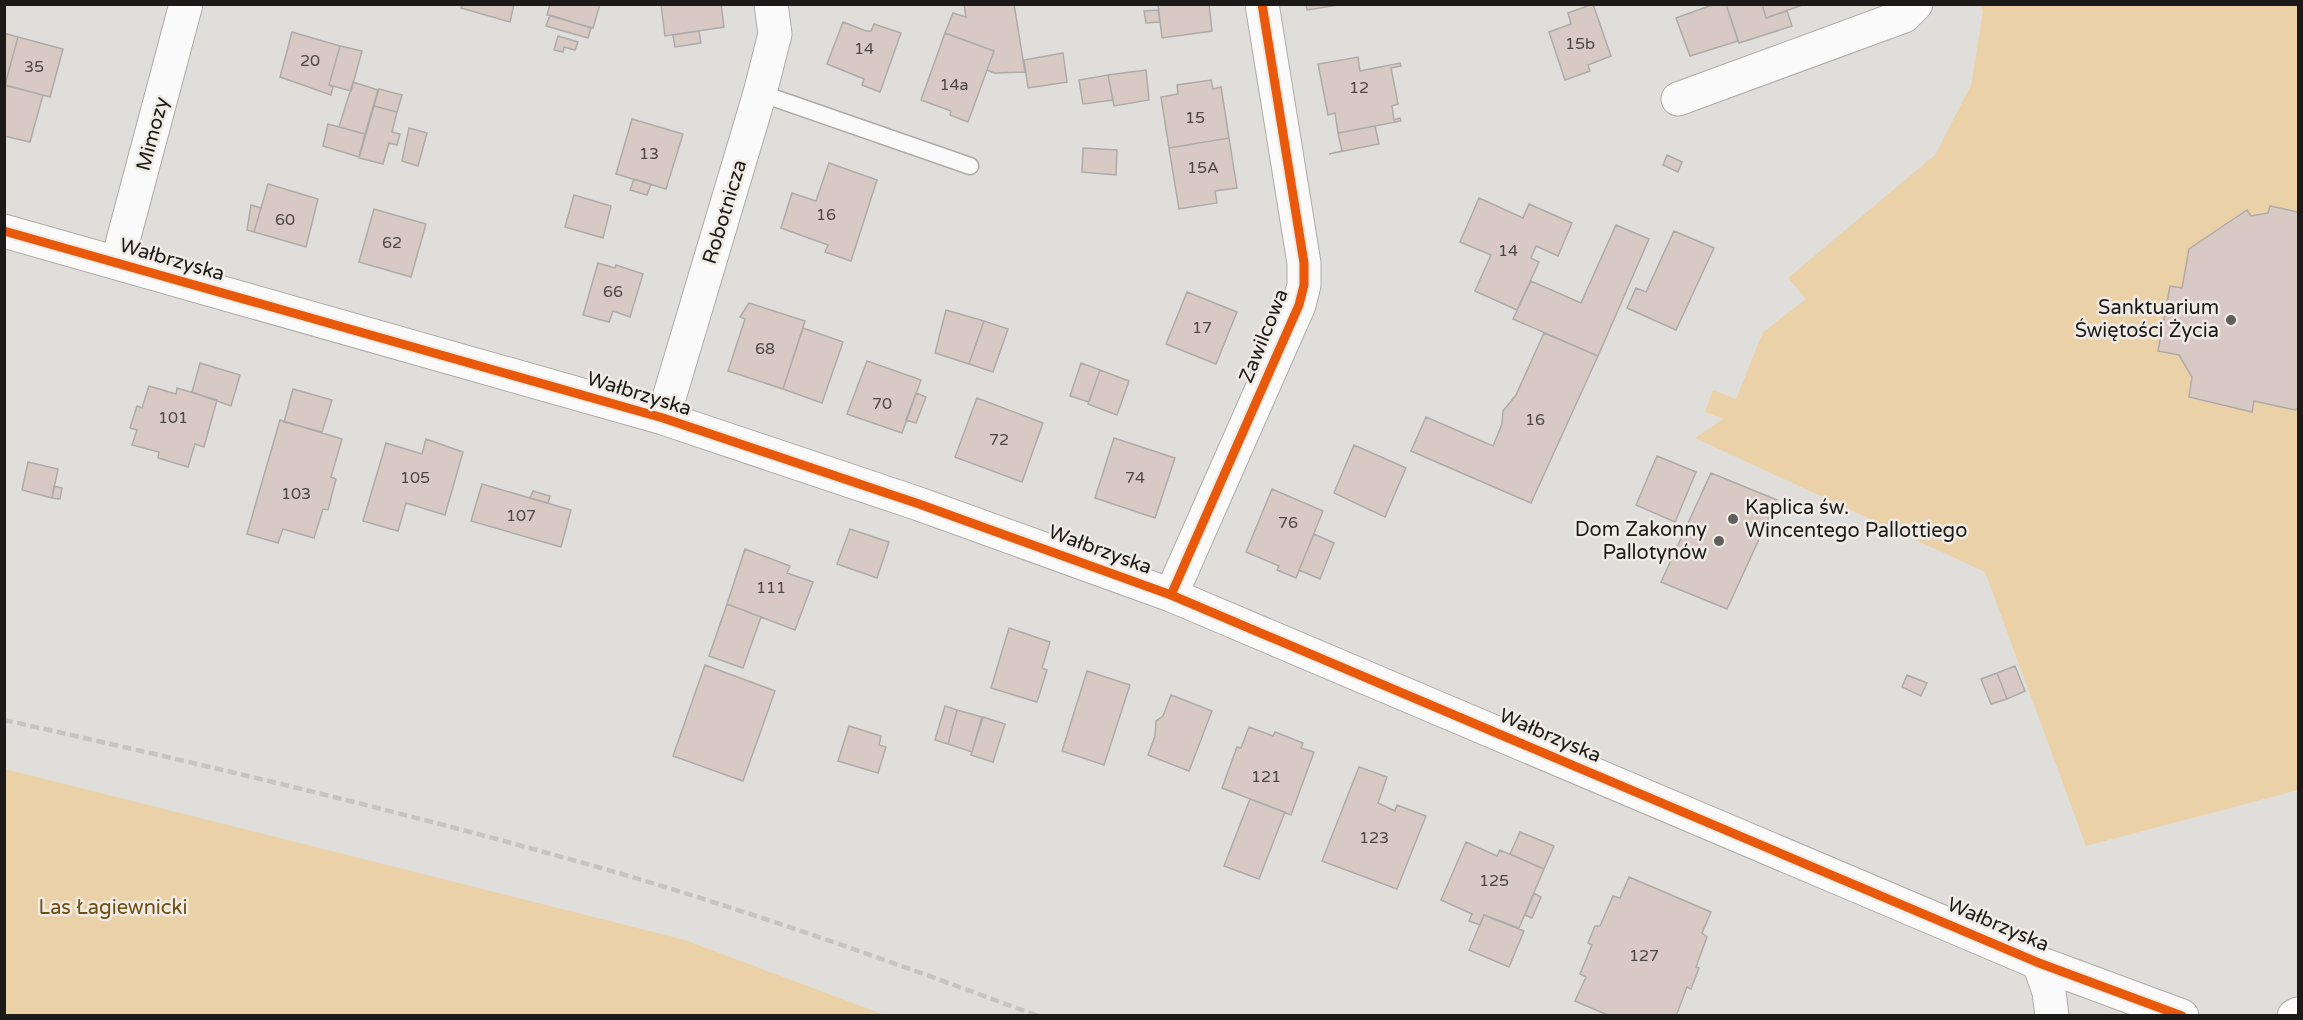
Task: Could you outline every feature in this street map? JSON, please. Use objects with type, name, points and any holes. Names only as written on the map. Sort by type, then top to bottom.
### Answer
[{"type":"street","name":"Mimozy","points":[[117,263],[186,4]]},
{"type":"street","name":"Robotnicza","points":[[663,418],[760,93],[775,34],[771,4]]},
{"type":"street","name":"Zawilcowa","points":[[1172,595],[1299,306],[1304,285],[1304,263],[1262,4]]},
{"type":"street","points":[[1678,99],[1904,16],[1916,4]]},
{"type":"street","name":"Wałbrzyska","points":[[4,231],[663,418],[919,504],[1172,595],[2040,963],[2182,1016]]},
{"type":"street","points":[[2040,963],[2049,992],[2052,1016]]},
{"type":"street","points":[[2294,1016],[2298,1014]]},
{"type":"lane","points":[[760,93],[970,166]]},
{"type":"green space","points":[[1980,5],[2298,5],[2298,212],[2270,206],[2268,213],[2251,216],[2247,210],[2189,249],[2182,288],[2170,287],[2158,351],[2179,355],[2192,377],[2189,397],[2252,412],[2254,401],[2295,410],[2298,408],[2298,790],[2086,846],[1985,572],[1695,438],[1723,419],[1705,412],[1713,390],[1736,399],[1763,332],[1806,299],[1788,278],[1935,155],[1971,85],[1983,11]]},
{"type":"green space","name":"Las Łagiewnicki","points":[[5,769],[685,940],[885,1015],[5,1015]]},
{"type":"building","points":[[462,4],[514,4],[510,22],[461,8]]},
{"type":"building","points":[[550,4],[600,4],[593,28],[547,15]]},
{"type":"building","points":[[661,4],[721,4],[724,27],[665,36]]},
{"type":"building","points":[[964,4],[1014,4],[1025,72],[994,73],[987,70],[994,51],[945,33],[953,13],[966,17]]},
{"type":"building","points":[[1158,4],[1209,4],[1212,31],[1162,38]]},
{"type":"building","points":[[1306,4],[1345,4],[1307,10]]},
{"type":"building","points":[[1593,4],[1611,56],[1588,65],[1590,71],[1565,80],[1549,32],[1571,24],[1568,13]]},
{"type":"building","points":[[1715,4],[1726,4],[1738,41],[1690,56],[1676,18]]},
{"type":"building","points":[[1726,4],[1762,4],[1766,18],[1787,11],[1792,26],[1739,43]]},
{"type":"building","points":[[1762,4],[1805,4],[1766,18]]},
{"type":"building","points":[[1158,10],[1160,22],[1146,23],[1144,11]]},
{"type":"building","points":[[550,15],[591,28],[588,38],[546,26]]},
{"type":"building","points":[[843,22],[866,31],[871,31],[874,24],[901,33],[880,92],[862,85],[864,79],[827,64]]},
{"type":"building","points":[[699,31],[701,43],[675,47],[673,35]]},
{"type":"building","points":[[292,32],[340,46],[329,85],[333,87],[331,95],[280,77]]},
{"type":"building","points":[[4,33],[18,37],[5,85],[4,85]]},
{"type":"building","points":[[945,33],[994,51],[968,122],[950,115],[951,111],[921,100]]},
{"type":"building","points":[[558,36],[578,42],[575,50],[564,47],[563,52],[554,50]]},
{"type":"building","points":[[18,37],[63,49],[50,97],[5,85]]},
{"type":"building","points":[[340,46],[362,51],[351,91],[329,85]]},
{"type":"building","points":[[1063,53],[1067,82],[1028,88],[1024,60]]},
{"type":"building","points":[[1358,57],[1360,71],[1400,63],[1401,66],[1391,68],[1398,104],[1392,106],[1394,120],[1400,118],[1401,121],[1338,133],[1335,113],[1328,115],[1318,64]]},
{"type":"building","points":[[1146,70],[1149,100],[1114,106],[1108,75]]},
{"type":"building","points":[[1108,75],[1113,100],[1083,104],[1079,80]]},
{"type":"building","points":[[1211,80],[1213,89],[1221,87],[1229,138],[1169,148],[1161,97],[1178,94],[1177,85]]},
{"type":"building","points":[[353,82],[378,90],[365,134],[339,127]]},
{"type":"building","points":[[4,85],[43,95],[30,142],[4,136]]},
{"type":"building","points":[[379,89],[402,95],[397,112],[374,106]]},
{"type":"building","points":[[374,106],[397,112],[392,132],[400,134],[397,145],[389,143],[383,164],[359,158]]},
{"type":"building","points":[[632,119],[683,134],[666,189],[616,174]]},
{"type":"building","points":[[328,124],[365,134],[359,157],[323,146]]},
{"type":"building","points":[[1375,126],[1379,144],[1329,154],[1342,151],[1338,133]]},
{"type":"building","points":[[409,128],[427,133],[418,166],[402,161]]},
{"type":"building","points":[[1229,138],[1237,188],[1215,191],[1217,203],[1179,209],[1169,148]]},
{"type":"building","points":[[1083,148],[1117,150],[1116,175],[1082,172]]},
{"type":"building","points":[[1667,155],[1682,162],[1678,172],[1663,165]]},
{"type":"building","points":[[829,163],[877,180],[851,261],[825,252],[828,245],[781,228],[792,193],[816,201]]},
{"type":"building","points":[[634,179],[651,184],[647,195],[630,190]]},
{"type":"building","points":[[268,184],[318,199],[306,247],[254,232]]},
{"type":"building","points":[[574,195],[611,206],[603,238],[565,227]]},
{"type":"building","points":[[1479,198],[1523,218],[1529,204],[1572,223],[1558,256],[1536,246],[1531,258],[1539,262],[1517,310],[1475,291],[1491,255],[1460,242]]},
{"type":"building","points":[[251,205],[261,208],[254,232],[247,230]]},
{"type":"building","name":"Sanktuarium Świętości Życia","points":[[2270,206],[2298,212],[2298,408],[2295,410],[2254,401],[2252,412],[2189,397],[2192,377],[2179,355],[2158,351],[2170,286],[2182,288],[2189,249],[2247,210],[2251,216],[2268,213]]},
{"type":"building","points":[[374,209],[426,224],[411,277],[359,262]]},
{"type":"building","points":[[1616,225],[1649,239],[1598,356],[1513,319],[1531,281],[1581,303]]},
{"type":"building","points":[[1674,231],[1714,248],[1676,330],[1627,308],[1636,288],[1646,292]]},
{"type":"building","points":[[598,263],[615,268],[616,265],[643,274],[630,317],[613,311],[609,322],[583,315]]},
{"type":"building","points":[[1187,292],[1237,312],[1216,364],[1166,344]]},
{"type":"building","points":[[749,303],[805,321],[783,389],[728,371],[745,319],[740,317]]},
{"type":"building","points":[[946,310],[984,321],[969,364],[935,353]]},
{"type":"building","points":[[984,321],[1008,329],[993,372],[969,364]]},
{"type":"building","points":[[803,328],[843,342],[822,403],[783,389]]},
{"type":"building","points":[[1544,333],[1598,356],[1531,503],[1411,451],[1426,417],[1493,446],[1502,424],[1503,411],[1516,395]]},
{"type":"building","points":[[867,361],[921,380],[902,433],[847,414]]},
{"type":"building","points":[[200,363],[240,375],[231,406],[192,392]]},
{"type":"building","points":[[1081,363],[1100,370],[1089,402],[1070,396]]},
{"type":"building","points":[[1100,370],[1129,381],[1117,415],[1088,404]]},
{"type":"building","points":[[149,386],[176,394],[177,388],[217,400],[204,447],[195,444],[188,467],[158,458],[159,452],[132,445],[137,430],[130,428],[137,406],[142,408]]},
{"type":"building","points":[[293,389],[332,400],[322,432],[284,422]]},
{"type":"building","points":[[916,393],[926,397],[916,423],[906,420]]},
{"type":"building","points":[[977,398],[1043,423],[1022,482],[955,457]]},
{"type":"building","points":[[280,420],[342,439],[331,477],[336,479],[328,510],[323,509],[314,538],[283,529],[278,543],[247,534]]},
{"type":"building","points":[[1114,438],[1175,458],[1155,518],[1095,498]]},
{"type":"building","points":[[426,439],[463,452],[445,515],[406,503],[398,531],[363,521],[386,443],[422,454]]},
{"type":"building","points":[[1354,445],[1406,468],[1385,517],[1334,493]]},
{"type":"building","points":[[1657,456],[1696,472],[1675,522],[1636,505]]},
{"type":"building","points":[[28,462],[58,469],[52,498],[22,490]]},
{"type":"building","name":"Dom Zakonny Pallotynów","points":[[1711,473],[1777,500],[1727,609],[1661,582]]},
{"type":"building","points":[[482,484],[571,510],[561,547],[471,521]]},
{"type":"building","points":[[54,486],[62,488],[60,499],[52,498]]},
{"type":"building","points":[[1272,489],[1323,511],[1296,578],[1277,570],[1279,566],[1246,552]]},
{"type":"building","points":[[533,491],[550,496],[548,503],[530,498]]},
{"type":"building","points":[[850,529],[889,542],[877,578],[837,564]]},
{"type":"building","points":[[1314,534],[1334,543],[1320,579],[1299,570]]},
{"type":"building","points":[[745,549],[790,566],[787,573],[813,582],[795,630],[727,604]]},
{"type":"building","points":[[727,604],[761,617],[743,668],[709,656]]},
{"type":"building","points":[[1009,628],[1050,642],[1042,668],[1047,670],[1037,702],[991,688]]},
{"type":"building","points":[[705,665],[775,691],[743,781],[673,756]]},
{"type":"building","points":[[2015,666],[2025,691],[2007,699],[1997,673]]},
{"type":"building","points":[[1087,671],[1130,685],[1104,765],[1062,751]]},
{"type":"building","points":[[1997,673],[2007,699],[1991,704],[1981,679]]},
{"type":"building","points":[[1907,675],[1927,683],[1921,696],[1902,687]]},
{"type":"building","points":[[1171,695],[1212,711],[1189,771],[1148,755],[1155,736],[1156,721],[1163,716]]},
{"type":"building","points":[[945,706],[957,710],[948,744],[935,740]]},
{"type":"building","points":[[957,710],[982,717],[972,752],[948,744]]},
{"type":"building","points":[[983,717],[1005,724],[993,762],[971,755]]},
{"type":"building","points":[[849,726],[881,736],[879,745],[886,747],[878,773],[838,761]]},
{"type":"building","points":[[1249,727],[1273,736],[1275,732],[1303,743],[1301,748],[1314,752],[1291,815],[1222,788],[1237,747],[1241,748]]},
{"type":"building","points":[[1359,767],[1387,777],[1378,803],[1395,811],[1397,805],[1426,816],[1397,889],[1322,861]]},
{"type":"building","points":[[1250,799],[1285,812],[1259,879],[1224,866]]},
{"type":"building","points":[[1520,832],[1554,846],[1544,869],[1510,854]]},
{"type":"building","points":[[1466,842],[1497,856],[1500,850],[1544,869],[1519,928],[1484,915],[1480,925],[1469,921],[1472,914],[1441,900]]},
{"type":"building","points":[[1629,877],[1711,912],[1702,933],[1707,937],[1696,967],[1699,968],[1691,989],[1687,987],[1676,1016],[1610,1016],[1575,1001],[1586,977],[1580,974],[1592,945],[1588,943],[1595,926],[1600,926],[1613,896],[1620,898]]},
{"type":"building","points":[[1534,893],[1541,897],[1532,918],[1525,915]]},
{"type":"building","points":[[1484,915],[1524,931],[1509,967],[1469,950]]},
{"type":"railway","points":[[4,720],[308,790],[608,870],[824,939],[1038,1016]]},
{"type":"cycle path","points":[[1171,595],[1299,305],[1304,285],[1304,263],[1262,4]]},
{"type":"cycle path","points":[[4,231],[663,418],[919,504],[1171,595],[2039,963],[2182,1016]]},
{"type":"place","name":"Sanktuarium Świętości Życia","points":[[2231,320]]},
{"type":"place","name":"Kaplica św. Wincentego Pallottiego","points":[[1733,519]]},
{"type":"place","name":"Dom Zakonny Pallotynów","points":[[1719,541]]}]
